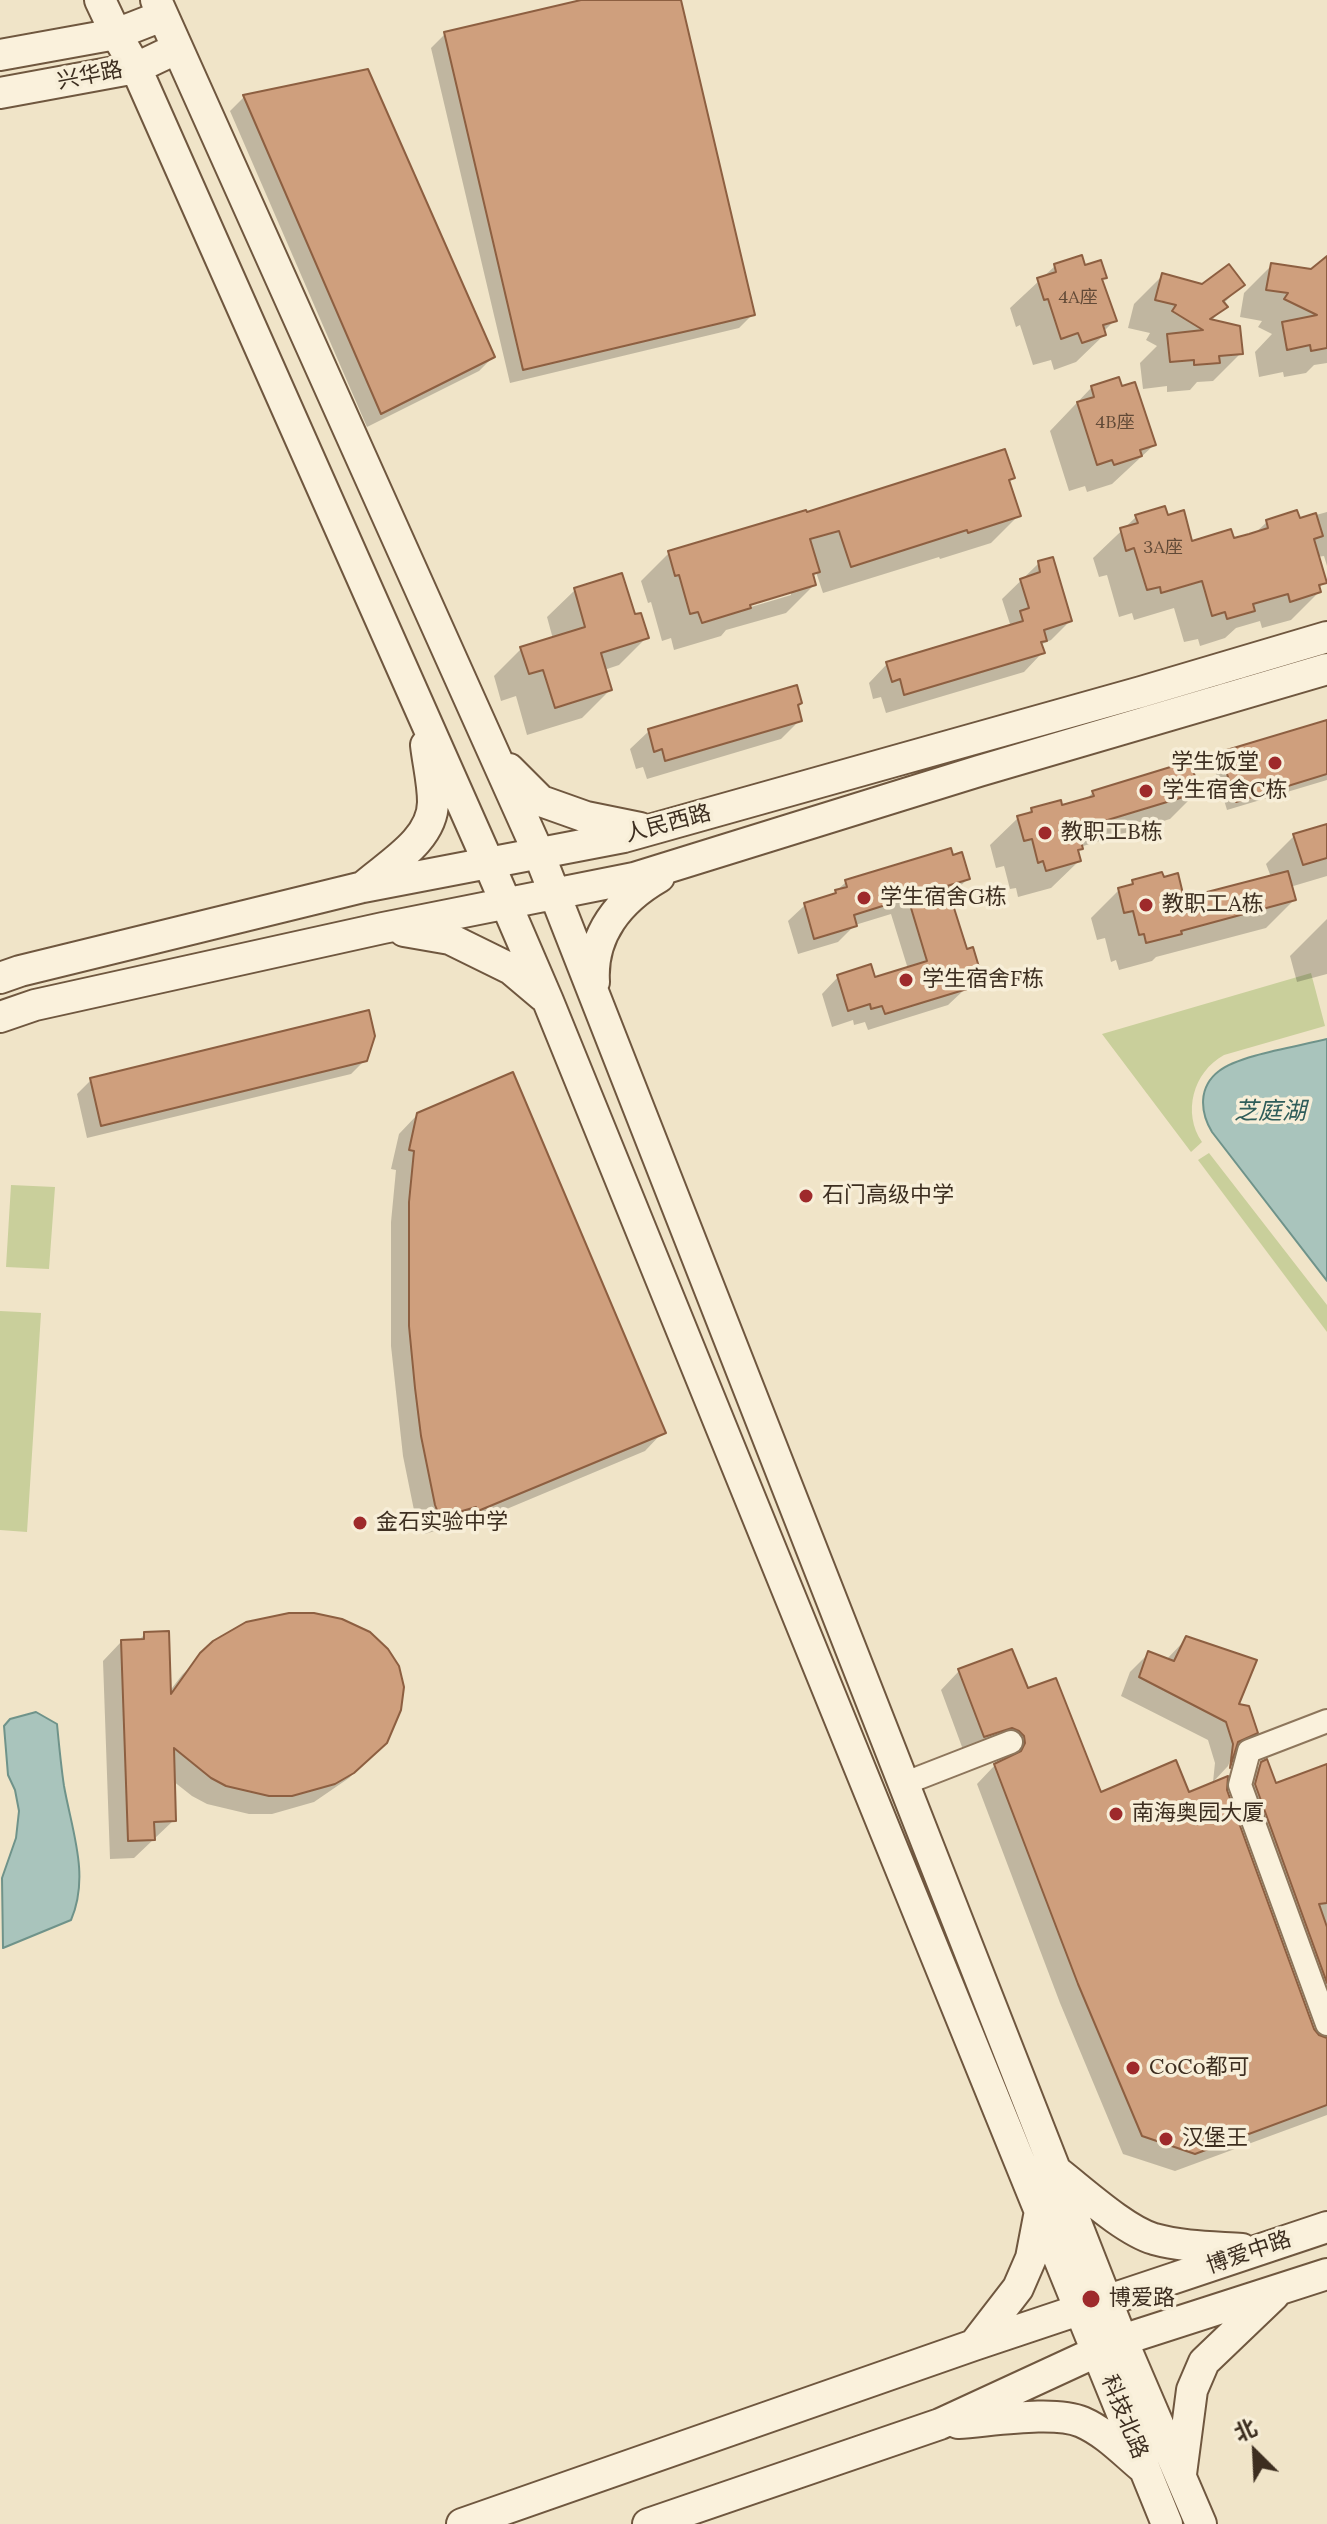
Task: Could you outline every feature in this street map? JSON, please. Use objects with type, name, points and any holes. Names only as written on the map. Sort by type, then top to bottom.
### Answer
[{"type":"main road","points":[[100,0],[136,68],[489,864],[548,1001],[1040,2211],[1094,2306]]},
{"type":"main road","points":[[159,8],[539,854],[1055,2170],[1094,2306]]},
{"type":"main road","name":"兴华路","points":[[0,55],[116,34],[159,8]]},
{"type":"main road","name":"兴华路","points":[[0,93],[136,68],[176,49]]},
{"type":"main road","name":"人民西路","points":[[0,978],[363,887],[650,830],[1327,637]]},
{"type":"main road","points":[[0,1017],[35,1005],[383,928],[634,878],[979,771],[1327,669]]},
{"type":"main road","points":[[363,887],[419,839],[430,823],[433,803],[420,707]]},
{"type":"main road","points":[[494,753],[541,801],[586,817],[650,830]]},
{"type":"main road","points":[[594,996],[592,960],[609,921],[650,882],[683,863]]},
{"type":"main road","points":[[383,928],[450,939],[511,969],[548,1001]]},
{"type":"main road","points":[[1055,2170],[1132,2228],[1153,2239],[1187,2246],[1260,2250]]},
{"type":"main road","points":[[974,2345],[1018,2288],[1031,2258],[1040,2211]]},
{"type":"main road","name":"博爱中路","points":[[1094,2306],[1327,2227]]},
{"type":"main road","name":"博爱中路","points":[[1110,2345],[1327,2274]]},
{"type":"main road","points":[[1180,2476],[1192,2390],[1204,2362],[1280,2289]]},
{"type":"main road","points":[[462,2524],[1094,2306]]},
{"type":"main road","name":"科技北路","points":[[1094,2306],[1110,2345],[1146,2470],[1167,2524]]},
{"type":"main road","points":[[648,2524],[940,2424],[1110,2345],[1180,2476],[1201,2524]]},
{"type":"main road","points":[[940,2424],[1059,2416],[1081,2422],[1103,2434],[1146,2470]]},
{"type":"street","points":[[1327,1721],[1249,1751],[1240,1785],[1327,2024]]},
{"type":"street","points":[[903,1784],[1011,1742]]},
{"type":"green space","points":[[1311,973],[1325,1026],[1224,1055],[1213,1062],[1198,1082],[1194,1094],[1193,1119],[1202,1142],[1191,1152],[1102,1034]]},
{"type":"green space","points":[[1209,1153],[1327,1305],[1327,1332],[1198,1160]]},
{"type":"green space","points":[[11,1185],[55,1187],[49,1269],[6,1267]]},
{"type":"green space","points":[[0,1311],[41,1313],[27,1532],[0,1530]]},
{"type":"water","name":"芝庭湖","points":[[1327,1039],[1327,1281],[1212,1132],[1205,1116],[1203,1100],[1212,1077],[1228,1065]]},
{"type":"water","points":[[36,1712],[57,1724],[64,1786],[78,1853],[79,1887],[71,1920],[3,1948],[2,1878],[16,1838],[19,1811],[8,1775],[4,1726],[10,1719]]},
{"type":"building","points":[[581,0],[681,0],[755,315],[523,370],[444,32]]},
{"type":"building","points":[[368,69],[495,357],[381,414],[243,95]]},
{"type":"building","points":[[1082,255],[1085,265],[1101,260],[1107,278],[1102,279],[1117,321],[1103,325],[1106,335],[1082,343],[1078,333],[1061,339],[1048,299],[1044,300],[1037,278],[1056,272],[1054,264]]},
{"type":"building","points":[[1327,256],[1327,348],[1311,351],[1310,345],[1287,350],[1282,322],[1317,315],[1284,299],[1288,293],[1266,290],[1271,263],[1311,269]]},
{"type":"building","points":[[1229,264],[1245,285],[1223,301],[1228,307],[1210,319],[1240,326],[1243,354],[1219,356],[1220,363],[1194,365],[1194,360],[1170,362],[1167,334],[1203,330],[1172,311],[1176,305],[1155,300],[1162,273],[1202,284]]},
{"type":"building","points":[[1119,377],[1122,386],[1135,382],[1156,445],[1140,450],[1142,456],[1114,465],[1112,460],[1097,465],[1077,402],[1094,397],[1091,386]]},
{"type":"building","points":[[1005,449],[1015,478],[1009,480],[1021,516],[851,567],[839,531],[810,539],[820,572],[813,574],[816,585],[702,623],[698,612],[690,614],[679,575],[675,576],[668,551],[807,512]]},
{"type":"building","points":[[1165,506],[1168,515],[1184,510],[1192,541],[1231,529],[1234,538],[1249,534],[1268,528],[1266,520],[1297,510],[1300,518],[1316,513],[1323,536],[1314,539],[1327,583],[1319,585],[1321,592],[1290,602],[1288,594],[1253,604],[1255,611],[1227,619],[1225,612],[1212,616],[1202,581],[1161,593],[1160,587],[1147,590],[1134,548],[1126,551],[1120,528],[1138,523],[1135,515]]},
{"type":"building","points":[[1053,557],[1072,621],[1044,630],[1047,641],[1041,642],[1045,653],[904,695],[900,679],[892,682],[886,662],[1023,621],[1020,611],[1029,608],[1020,579],[1040,572],[1038,561]]},
{"type":"building","points":[[622,573],[635,614],[641,613],[649,638],[601,653],[612,690],[555,708],[543,670],[529,674],[520,647],[585,627],[574,588]]},
{"type":"building","points":[[797,685],[802,703],[798,705],[802,721],[665,761],[662,749],[654,752],[648,729]]},
{"type":"building","name":"学生饭堂","points":[[1327,720],[1327,774],[1236,802],[1220,752]]},
{"type":"building","points":[[1190,761],[1200,792],[1078,829],[1083,849],[1078,850],[1081,861],[1046,871],[1043,861],[1038,863],[1032,839],[1024,841],[1017,816],[1032,812],[1031,808],[1061,800],[1062,805],[1094,796],[1092,791]]},
{"type":"building","points":[[1327,824],[1327,858],[1303,865],[1293,834]]},
{"type":"building","points":[[951,848],[953,855],[962,852],[970,879],[947,886],[967,949],[973,947],[982,977],[965,982],[967,989],[885,1014],[882,1006],[871,1009],[870,1004],[848,1011],[837,975],[871,964],[875,977],[927,961],[908,898],[854,915],[857,926],[814,939],[804,903],[847,887],[845,880]]},
{"type":"building","points":[[1288,871],[1296,900],[1146,943],[1144,934],[1139,935],[1133,911],[1124,913],[1118,888],[1133,884],[1132,880],[1162,872],[1164,877],[1178,873],[1184,898]]},
{"type":"building","points":[[369,1010],[375,1036],[367,1061],[101,1126],[90,1078]]},
{"type":"building","points":[[513,1072],[666,1433],[478,1511],[476,1507],[445,1516],[439,1515],[435,1505],[415,1388],[409,1326],[409,1202],[414,1151],[409,1150],[417,1113]]},
{"type":"building","points":[[289,1613],[314,1613],[342,1619],[370,1632],[388,1649],[399,1666],[404,1687],[401,1710],[387,1743],[354,1773],[335,1784],[292,1796],[269,1796],[226,1786],[174,1748],[176,1821],[154,1822],[155,1840],[128,1841],[121,1640],[144,1639],[144,1632],[169,1631],[171,1694],[200,1653],[213,1641],[246,1622]]},
{"type":"building","points":[[1186,1636],[1257,1660],[1239,1704],[1249,1706],[1258,1733],[1238,1742],[1230,1768],[1233,1744],[1226,1722],[1139,1677],[1148,1651],[1174,1661]]},
{"type":"building","points":[[1012,1649],[1028,1688],[1056,1678],[1101,1792],[1176,1760],[1189,1792],[1228,1776],[1227,1790],[1314,2029],[1327,2038],[1327,2105],[1195,2154],[1142,2136],[1078,1984],[994,1764],[1021,1751],[1024,1736],[1012,1728],[984,1737],[958,1669]]},
{"type":"building","points":[[1267,1759],[1276,1783],[1327,1764],[1327,1903],[1319,1904],[1327,1927],[1327,1983],[1255,1784],[1261,1762]]},
{"type":"place","name":"学生饭堂","points":[[1275,763]]},
{"type":"place","name":"学生宿舍C栋","points":[[1146,791]]},
{"type":"place","name":"教职工B栋","points":[[1045,833]]},
{"type":"place","name":"学生宿舍G栋","points":[[864,898]]},
{"type":"place","name":"教职工A栋","points":[[1146,905]]},
{"type":"place","name":"学生宿舍F栋","points":[[906,980]]},
{"type":"place","name":"石门高级中学","points":[[806,1196]]},
{"type":"place","name":"金石实验中学","points":[[360,1523]]},
{"type":"place","name":"南海奥园大厦","points":[[1116,1814]]},
{"type":"place","name":"CoCo都可","points":[[1133,2068]]},
{"type":"place","name":"汉堡王","points":[[1166,2139]]},
{"type":"place","name":"博爱路","points":[[1091,2299]]}]
